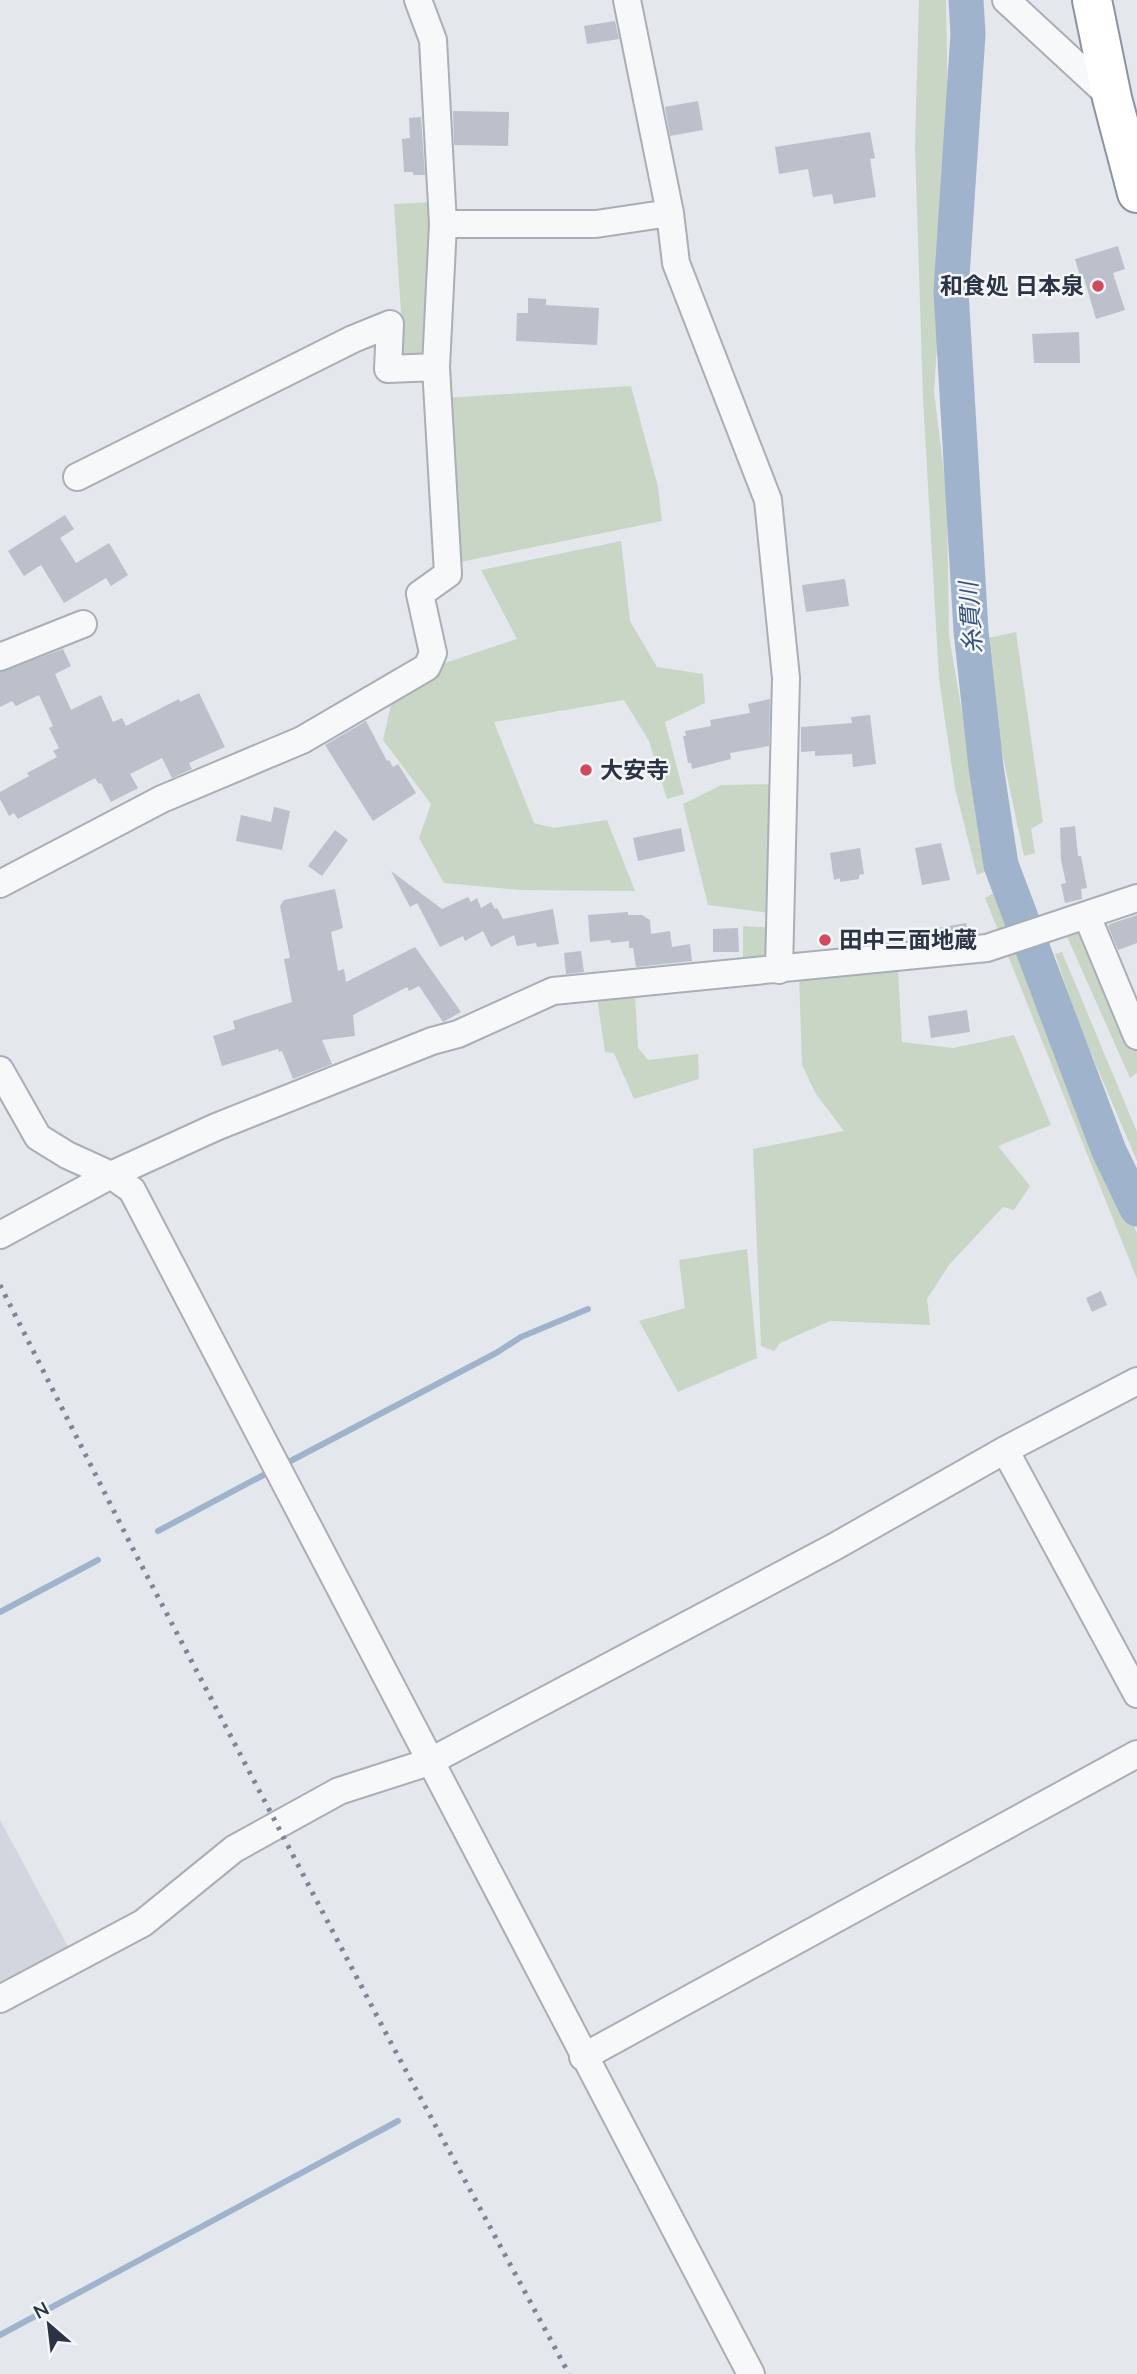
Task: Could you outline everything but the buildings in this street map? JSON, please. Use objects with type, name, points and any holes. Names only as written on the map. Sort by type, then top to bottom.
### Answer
[{"type":"highway","points":[[1092,0],[1112,98],[1136,183]]},
{"type":"street","points":[[0,884],[162,799],[302,740],[427,667],[433,653],[420,594],[448,574],[436,367],[443,224],[433,40],[418,0]]},
{"type":"street","points":[[627,0],[670,213],[676,263],[768,500],[786,678],[779,970]]},
{"type":"street","points":[[1006,0],[1112,98]]},
{"type":"street","points":[[443,224],[596,224],[670,213]]},
{"type":"street","points":[[77,477],[353,339],[390,324],[388,369],[436,367]]},
{"type":"street","points":[[0,657],[83,624]]},
{"type":"street","points":[[0,1235],[111,1175],[216,1127],[432,1041],[458,1034],[553,991],[987,948],[1137,898]]},
{"type":"street","points":[[1087,916],[1136,1033]]},
{"type":"street","points":[[0,1070],[38,1137],[67,1155],[111,1175],[132,1190],[751,2374]]},
{"type":"street","points":[[0,1999],[143,1923],[234,1849],[339,1791],[429,1762],[834,1547],[1004,1450],[1137,1381]]},
{"type":"street","points":[[1004,1450],[1137,1694]]},
{"type":"street","points":[[583,2057],[1137,1754]]},
{"type":"shaded area","points":[[0,1820],[71,1952],[6,1991],[0,1981]]},
{"type":"green space","points":[[919,0],[946,0],[949,163],[934,392],[947,496],[949,636],[978,806],[995,868],[977,875],[955,788],[939,679],[923,398],[915,146]]},
{"type":"green space","points":[[434,202],[424,358],[404,359],[394,204]]},
{"type":"green space","points":[[631,386],[658,487],[662,521],[455,563],[445,398]]},
{"type":"green space","points":[[621,541],[630,621],[657,667],[703,674],[705,703],[665,722],[684,794],[667,799],[649,741],[624,700],[494,722],[534,823],[554,828],[607,820],[635,891],[521,890],[444,883],[419,838],[431,804],[383,740],[393,696],[442,664],[517,639],[481,570]]},
{"type":"green space","points":[[1016,632],[1043,822],[1031,829],[1035,853],[1024,856],[991,700],[984,639]]},
{"type":"green space","points":[[778,784],[794,916],[708,905],[683,804],[721,785]]},
{"type":"green space","points":[[997,891],[1081,1113],[1137,1233],[1137,1279],[985,898]]},
{"type":"green space","points":[[743,926],[793,929],[792,960],[743,963]]},
{"type":"green space","points":[[1074,930],[1086,936],[1137,1035],[1137,1073],[1130,1078],[1065,932]]},
{"type":"green space","points":[[1062,952],[1137,1132],[1137,1161],[1079,1025],[1055,954]]},
{"type":"green space","points":[[898,970],[902,1042],[953,1048],[1014,1035],[1051,1125],[998,1146],[1030,1186],[1014,1210],[1003,1207],[949,1265],[927,1299],[930,1325],[830,1321],[780,1343],[774,1351],[761,1346],[753,1149],[844,1131],[816,1094],[802,1065],[799,974]]},
{"type":"green space","points":[[635,995],[638,1048],[648,1060],[698,1054],[699,1079],[634,1099],[614,1053],[605,1052],[597,998]]},
{"type":"green space","points":[[747,1249],[757,1358],[678,1392],[639,1321],[685,1308],[679,1260]]},
{"type":"waterway","name":"糸貫川","points":[[966,0],[968,34],[951,291],[971,631],[986,767],[1001,865],[1109,1151],[1137,1209]]},
{"type":"waterway","points":[[283,1465],[496,1353],[521,1337],[588,1309]]},
{"type":"waterway","points":[[158,1531],[271,1471]]},
{"type":"waterway","points":[[0,1612],[98,1560]]},
{"type":"waterway","points":[[0,2335],[398,2121]]},
{"type":"railway","points":[[0,1285],[134,1551],[390,2041],[569,2374]]},
{"type":"place","name":"和食処 日本泉","points":[[1098,286]]},
{"type":"place","name":"大安寺","points":[[586,770]]},
{"type":"place","name":"田中三面地蔵","points":[[825,940]]}]
